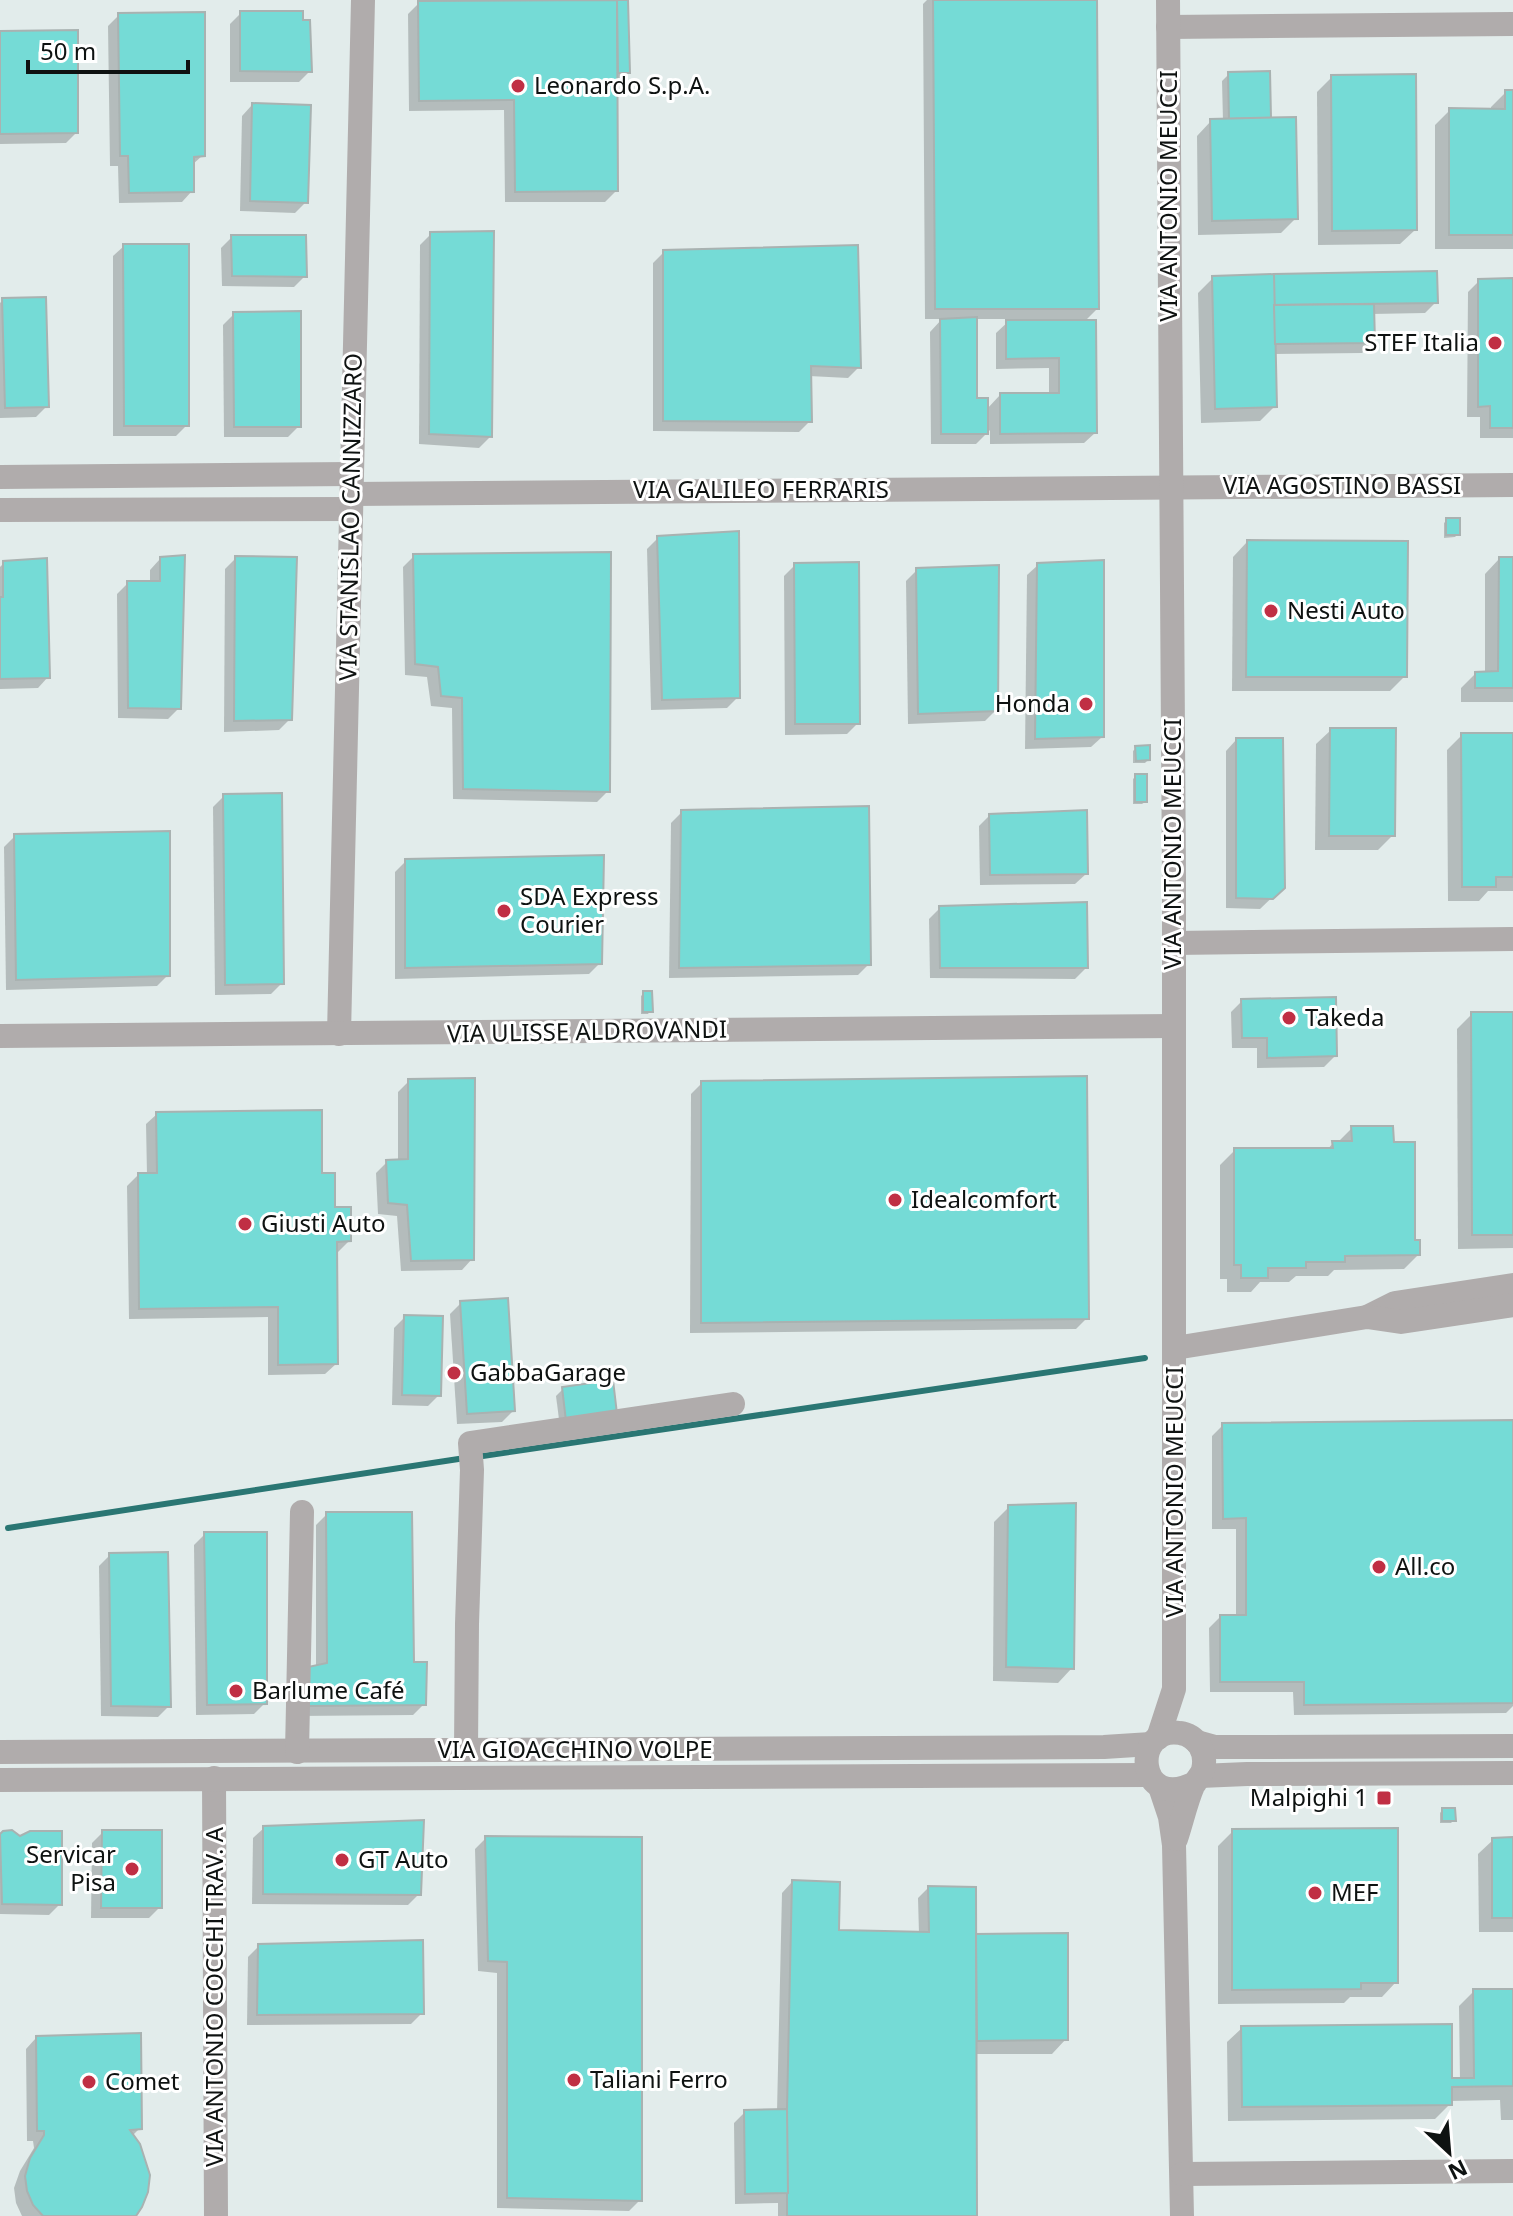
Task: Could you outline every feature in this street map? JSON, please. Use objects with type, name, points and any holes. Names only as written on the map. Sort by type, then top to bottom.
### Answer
[{"type":"street","name":"VIA STANISLAO CANNIZZARO","points":[[339,1034],[363,0]]},
{"type":"street","name":"VIA ANTONIO MEUCCI","points":[[1168,0],[1174,943],[1174,1689],[1146,1756],[1170,1817],[1174,1845],[1182,2216]]},
{"type":"street","points":[[1168,27],[1513,24]]},
{"type":"street","name":"VIA GALILEO FERRARIS","points":[[0,477],[352,492]]},
{"type":"street","name":"VIA AGOSTINO BASSI","points":[[1171,487],[1513,485]]},
{"type":"street","name":"VIA GALILEO FERRARIS","points":[[0,510],[352,492],[1171,487]]},
{"type":"street","points":[[1174,943],[1513,939]]},
{"type":"street","name":"VIA ULISSE ALDROVANDI","points":[[0,1036],[1173,1026]]},
{"type":"street","points":[[1175,1348],[1367,1317],[1395,1303],[1513,1285]]},
{"type":"street","points":[[1367,1317],[1401,1322],[1513,1305]]},
{"type":"street","points":[[466,1750],[470,1443],[733,1404]]},
{"type":"street","points":[[297,1752],[302,1512]]},
{"type":"street","name":"VIA ANTONIO MEUCCI","points":[[1174,1689],[1201,1748],[1204,1763],[1174,1845]]},
{"type":"street","points":[[1154,1741],[1175,1732],[1215,1747],[1513,1746]]},
{"type":"street","name":"VIA GIOACCHINO VOLPE","points":[[0,1752],[1104,1747],[1154,1741]]},
{"type":"street","points":[[1154,1781],[1174,1790],[1197,1780],[1263,1774],[1513,1773]]},
{"type":"street","name":"VIA ANTONIO COCCHI TRAV. A","points":[[214,1778],[216,2216]]},
{"type":"street","name":"VIA GIOACCHINO VOLPE","points":[[0,1780],[1154,1781]]},
{"type":"street","points":[[1182,2174],[1513,2171]]},
{"type":"building","name":"Leonardo S.p.A.","points":[[617,0],[618,191],[515,192],[514,100],[419,101],[418,1]]},
{"type":"building","points":[[617,0],[628,0],[630,73],[618,73]]},
{"type":"building","points":[[933,0],[1097,0],[1099,309],[935,309]]},
{"type":"building","points":[[240,11],[303,11],[303,20],[310,20],[312,72],[240,71]]},
{"type":"building","points":[[205,12],[205,156],[194,157],[194,192],[129,193],[128,156],[120,156],[118,13]]},
{"type":"building","points":[[78,30],[78,133],[0,134],[0,31]]},
{"type":"building","points":[[1270,71],[1271,118],[1229,119],[1228,72]]},
{"type":"building","points":[[1416,74],[1417,230],[1332,231],[1331,75]]},
{"type":"building","points":[[1505,90],[1513,90],[1513,235],[1449,235],[1449,108],[1505,109]]},
{"type":"building","points":[[252,103],[311,105],[308,203],[250,201]]},
{"type":"building","points":[[1296,117],[1298,219],[1212,221],[1210,119]]},
{"type":"building","points":[[494,231],[492,437],[429,434],[430,232]]},
{"type":"building","points":[[231,235],[306,235],[307,277],[232,276]]},
{"type":"building","points":[[123,244],[189,244],[189,426],[124,426]]},
{"type":"building","points":[[858,245],[861,368],[811,366],[812,422],[663,421],[663,250]]},
{"type":"building","points":[[1437,271],[1438,303],[1274,305],[1274,274]]},
{"type":"building","points":[[1274,274],[1277,407],[1215,409],[1212,276]]},
{"type":"building","name":"STEF Italia","points":[[1513,278],[1513,428],[1490,428],[1490,406],[1478,407],[1478,279]]},
{"type":"building","points":[[46,297],[49,407],[5,408],[2,298]]},
{"type":"building","points":[[1374,304],[1375,343],[1275,344],[1274,305]]},
{"type":"building","points":[[301,311],[301,427],[234,427],[233,312]]},
{"type":"building","points":[[977,317],[977,398],[988,398],[988,434],[941,434],[940,319]]},
{"type":"building","points":[[1006,320],[1096,320],[1097,433],[1000,434],[1000,393],[1059,393],[1059,358],[1006,359]]},
{"type":"building","points":[[1446,518],[1460,518],[1460,535],[1446,535]]},
{"type":"building","points":[[739,531],[740,698],[662,700],[657,536]]},
{"type":"building","points":[[1247,540],[1408,541],[1407,677],[1246,677]]},
{"type":"building","points":[[611,552],[610,792],[463,789],[462,698],[441,696],[438,667],[415,664],[413,554]]},
{"type":"building","points":[[185,555],[181,709],[128,708],[127,581],[160,581],[160,557]]},
{"type":"building","points":[[235,556],[297,557],[292,720],[234,721]]},
{"type":"building","points":[[1499,557],[1513,557],[1513,688],[1475,688],[1475,672],[1498,671]]},
{"type":"building","points":[[47,558],[50,678],[0,679],[3,561]]},
{"type":"building","points":[[1104,560],[1104,737],[1035,739],[1037,563]]},
{"type":"building","points":[[859,562],[860,724],[795,724],[794,563]]},
{"type":"building","points":[[999,565],[998,711],[918,714],[916,568]]},
{"type":"building","points":[[1330,728],[1396,728],[1395,836],[1329,836]]},
{"type":"building","points":[[1461,733],[1513,733],[1513,877],[1496,877],[1496,887],[1462,887]]},
{"type":"building","points":[[1236,738],[1283,738],[1285,888],[1273,899],[1236,898]]},
{"type":"building","points":[[1150,745],[1150,760],[1136,761],[1135,746]]},
{"type":"building","points":[[1135,774],[1147,774],[1147,802],[1135,802]]},
{"type":"building","points":[[282,793],[284,984],[225,985],[223,794]]},
{"type":"building","points":[[869,806],[871,965],[679,968],[681,810]]},
{"type":"building","points":[[1087,810],[1088,874],[990,875],[989,814]]},
{"type":"building","points":[[170,831],[170,976],[16,980],[14,834]]},
{"type":"building","name":"SDA Express Courier","points":[[604,855],[602,964],[405,968],[405,859]]},
{"type":"building","points":[[1087,902],[1088,968],[940,968],[939,906]]},
{"type":"building","points":[[643,991],[652,991],[653,1012],[643,1012]]},
{"type":"building","name":"Takeda","points":[[1336,997],[1337,1056],[1267,1058],[1267,1038],[1242,1038],[1241,999]]},
{"type":"building","points":[[1471,1012],[1513,1012],[1513,1235],[1472,1235]]},
{"type":"building","name":"Idealcomfort","points":[[1087,1076],[1089,1319],[701,1323],[701,1081]]},
{"type":"building","points":[[475,1078],[474,1260],[411,1261],[407,1205],[388,1203],[386,1160],[408,1159],[408,1079]]},
{"type":"building","name":"Giusti Auto","points":[[322,1110],[322,1173],[335,1173],[335,1207],[351,1207],[351,1241],[337,1242],[338,1364],[278,1365],[278,1307],[139,1309],[138,1173],[157,1173],[156,1112]]},
{"type":"building","points":[[1351,1126],[1393,1126],[1394,1142],[1415,1142],[1415,1240],[1420,1240],[1420,1255],[1345,1256],[1345,1262],[1306,1262],[1306,1268],[1268,1268],[1268,1278],[1241,1278],[1241,1265],[1234,1265],[1234,1148],[1333,1148],[1332,1141],[1352,1141]]},
{"type":"building","points":[[508,1298],[515,1411],[467,1414],[460,1301]]},
{"type":"building","points":[[404,1315],[443,1316],[441,1396],[402,1395]]},
{"type":"building","points":[[613,1380],[617,1414],[566,1421],[562,1387]]},
{"type":"building","name":"All.co","points":[[1513,1420],[1513,1703],[1304,1705],[1304,1682],[1220,1682],[1220,1615],[1246,1615],[1246,1518],[1223,1519],[1222,1423]]},
{"type":"building","points":[[1076,1503],[1074,1669],[1006,1667],[1008,1505]]},
{"type":"building","points":[[326,1512],[412,1512],[414,1662],[427,1662],[426,1705],[307,1706],[308,1667],[327,1663]]},
{"type":"building","points":[[204,1532],[267,1532],[267,1704],[207,1705]]},
{"type":"building","points":[[168,1552],[171,1707],[111,1706],[109,1553]]},
{"type":"building","points":[[1442,1808],[1455,1808],[1456,1821],[1442,1821]]},
{"type":"building","name":"GT Auto","points":[[424,1820],[421,1895],[263,1894],[263,1826]]},
{"type":"building","name":"MEF","points":[[1398,1828],[1398,1983],[1361,1983],[1361,1989],[1232,1990],[1232,1829]]},
{"type":"building","points":[[12,1830],[20,1836],[30,1831],[62,1831],[62,1905],[2,1904],[0,1834]]},
{"type":"building","name":"Servicar Pisa","points":[[102,1830],[162,1830],[162,1908],[101,1908]]},
{"type":"building","name":"Taliani Ferro","points":[[485,1836],[642,1837],[642,2201],[507,2198],[507,1962],[488,1961]]},
{"type":"building","points":[[1513,1837],[1513,1918],[1492,1918],[1492,1838]]},
{"type":"building","points":[[792,1880],[840,1882],[839,1930],[929,1932],[928,1886],[976,1887],[977,2216],[787,2216]]},
{"type":"building","points":[[1068,1933],[1068,2040],[977,2041],[976,1934]]},
{"type":"building","points":[[423,1940],[424,2014],[257,2015],[258,1944]]},
{"type":"building","points":[[1473,1989],[1513,1989],[1513,2086],[1452,2087],[1452,2105],[1242,2107],[1241,2026],[1452,2024],[1452,2078],[1474,2078]]},
{"type":"building","name":"Comet","points":[[141,2033],[142,2129],[130,2130],[140,2144],[150,2175],[142,2207],[136,2216],[43,2216],[33,2205],[25,2176],[30,2158],[44,2135],[44,2131],[37,2131],[36,2036]]},
{"type":"building","points":[[787,2109],[788,2193],[745,2194],[744,2110]]},
{"type":"waterway","points":[[476,1457],[1145,1358]]},
{"type":"waterway","points":[[8,1528],[465,1458]]},
{"type":"place","name":"Leonardo S.p.A.","points":[[518,86]]},
{"type":"place","name":"STEF Italia","points":[[1495,343]]},
{"type":"place","name":"Nesti Auto","points":[[1271,611]]},
{"type":"place","name":"Honda","points":[[1086,704]]},
{"type":"place","name":"SDA Express Courier","points":[[504,911]]},
{"type":"place","name":"Takeda","points":[[1289,1018]]},
{"type":"place","name":"Idealcomfort","points":[[895,1200]]},
{"type":"place","name":"Giusti Auto","points":[[245,1224]]},
{"type":"place","name":"GabbaGarage","points":[[454,1373]]},
{"type":"place","name":"All.co","points":[[1379,1567]]},
{"type":"place","name":"Barlume Café","points":[[236,1691]]},
{"type":"place","name":"Malpighi 1","points":[[1384,1798]]},
{"type":"place","name":"GT Auto","points":[[342,1860]]},
{"type":"place","name":"Servicar Pisa","points":[[132,1869]]},
{"type":"place","name":"MEF","points":[[1315,1893]]},
{"type":"place","name":"Taliani Ferro","points":[[574,2080]]},
{"type":"place","name":"Comet","points":[[89,2082]]}]
